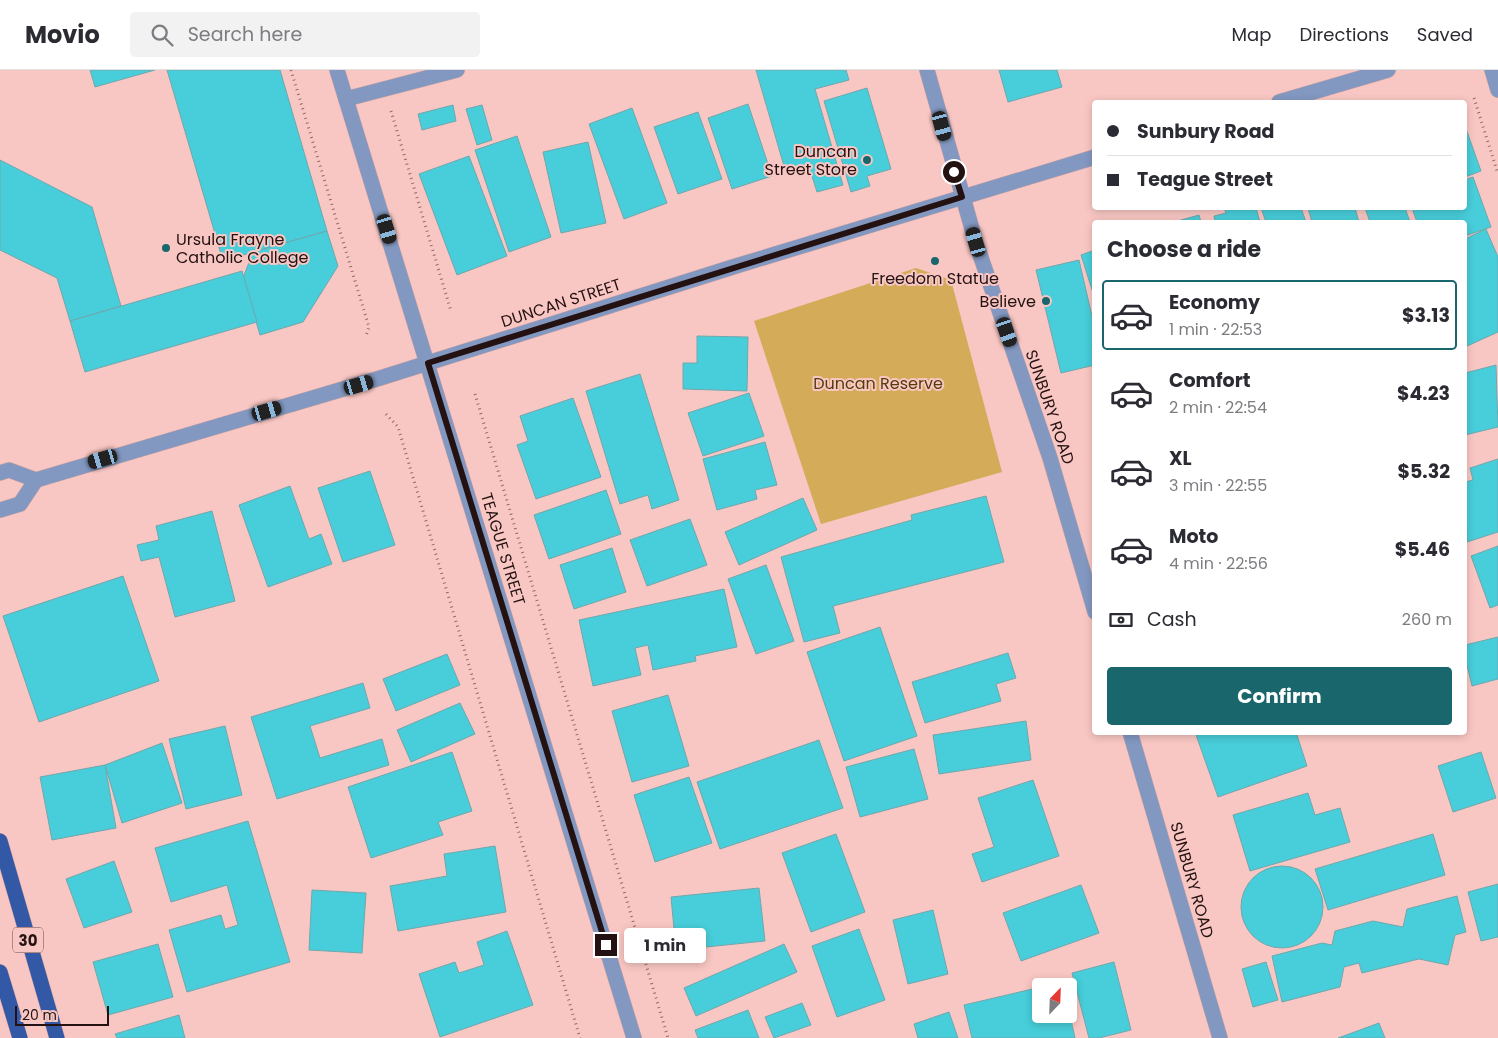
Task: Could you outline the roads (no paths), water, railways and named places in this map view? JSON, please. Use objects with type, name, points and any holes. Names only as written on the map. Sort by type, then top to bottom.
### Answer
[{"type":"highway","name":"30","points":[[0,841],[57,1038]]},
{"type":"highway","name":"30","points":[[0,972],[20,1038]]},
{"type":"street","name":"TEAGUE STREET","points":[[337,70],[634,1038]]},
{"type":"street","points":[[346,99],[457,70]]},
{"type":"street","name":"SUNBURY ROAD","points":[[926,70],[962,197],[1050,458],[1092,602]]},
{"type":"street","points":[[1286,100],[1388,70]]},
{"type":"street","points":[[1492,70],[1498,90]]},
{"type":"street","name":"DUNCAN STREET","points":[[36,480],[428,363],[1092,158]]},
{"type":"street","points":[[0,473],[9,470],[36,480],[20,504],[0,510]]},
{"type":"street","name":"SUNBURY ROAD","points":[[1131,735],[1220,1038]]},
{"type":"place","name":"Duncan Street Store","points":[[867,160]]},
{"type":"place","name":"Ursula Frayne Catholic College","points":[[166,248]]},
{"type":"place","name":"Freedom Statue","points":[[935,261]]},
{"type":"place","name":"Believe","points":[[1046,301]]},
{"type":"park label","name":"Duncan Reserve","points":[[878,383]]}]
